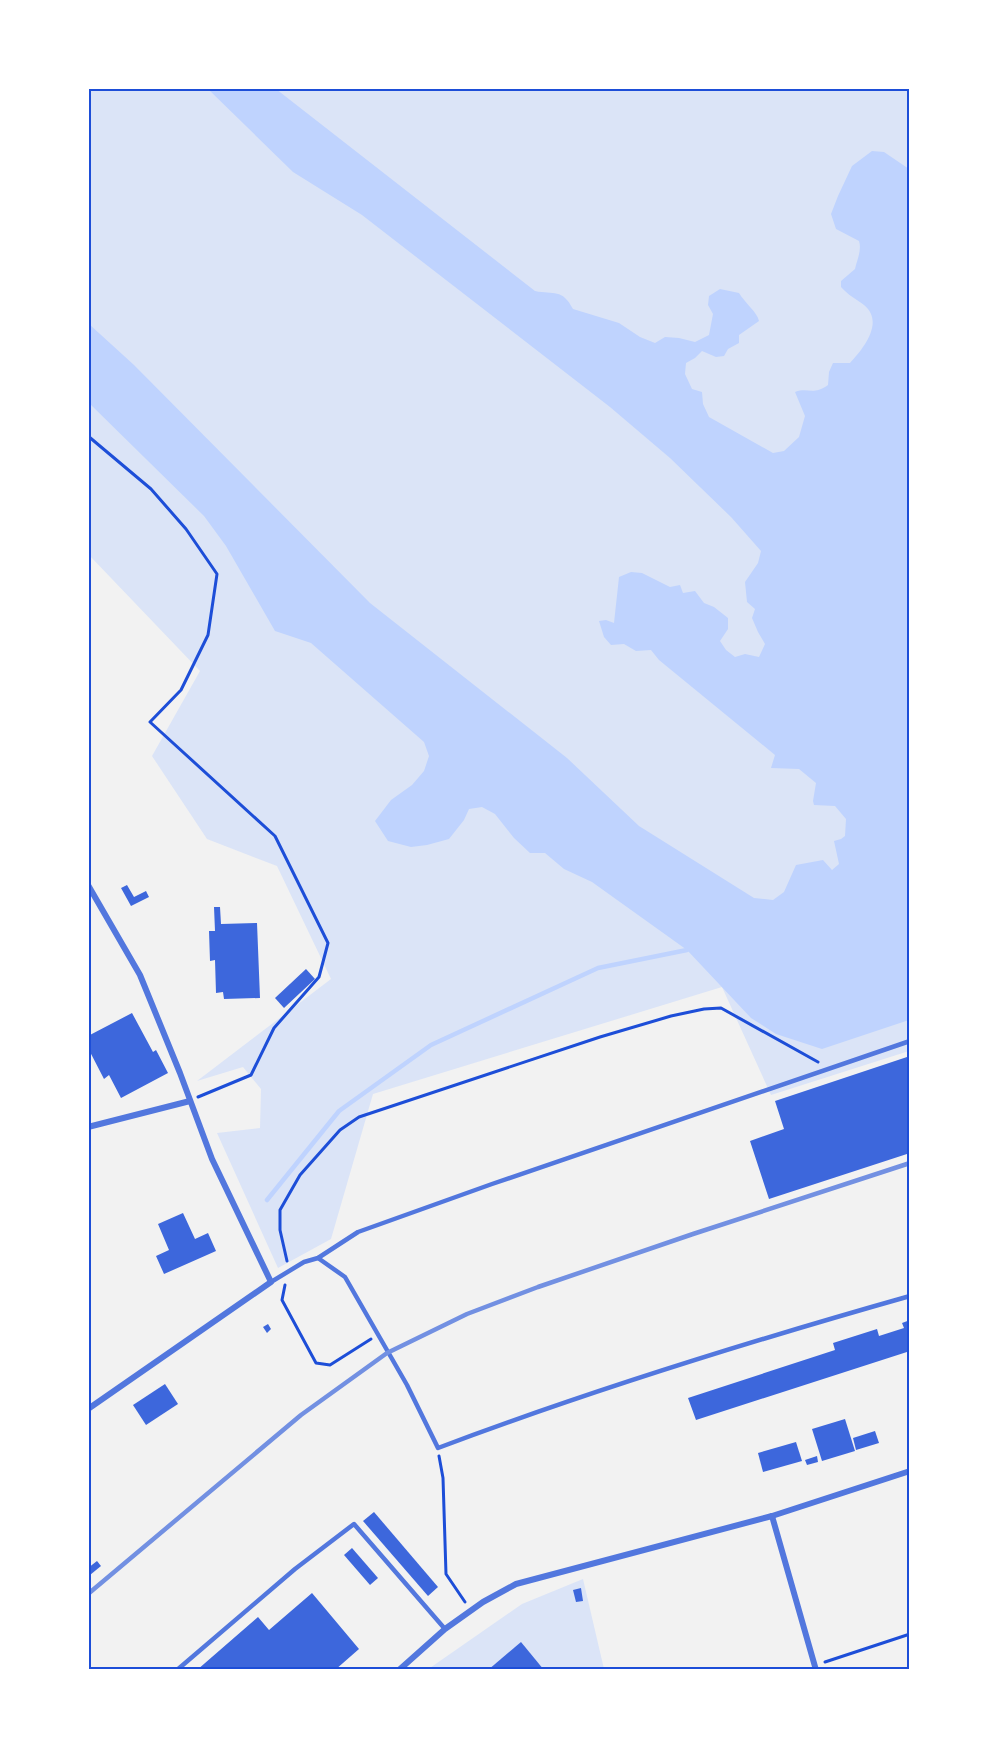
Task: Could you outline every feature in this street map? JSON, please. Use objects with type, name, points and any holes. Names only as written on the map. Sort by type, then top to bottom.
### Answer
[{"type":"street","points":[[88,885],[140,975],[212,1159],[271,1282],[88,1409]]},
{"type":"street","points":[[88,1127],[190,1101]]},
{"type":"street","points":[[399,1670],[445,1629],[483,1602],[516,1584],[772,1516],[909,1471]]},
{"type":"street","points":[[772,1516],[816,1667]]},
{"type":"lane","points":[[271,1282],[304,1262],[318,1258],[358,1232],[909,1041]]},
{"type":"lane","points":[[318,1258],[345,1277],[407,1385],[438,1448],[504,1423],[666,1369],[909,1296]]},
{"type":"lane","points":[[177,1670],[295,1569],[354,1524],[445,1629]]},
{"type":"path","points":[[88,436],[151,489],[186,529],[217,574],[208,635],[182,690],[150,722],[275,836],[328,943],[319,977],[274,1028],[251,1075],[190,1101]]},
{"type":"path","points":[[378,1335],[330,1365],[315,1363],[282,1300],[287,1257],[280,1230],[280,1210],[300,1175],[340,1130],[359,1117],[600,1037],[671,1016],[704,1009],[721,1008],[830,1069]]},
{"type":"path","points":[[438,1448],[443,1478],[446,1574],[471,1611]]},
{"type":"path","points":[[816,1667],[909,1634]]},
{"type":"shaded area","points":[[89,89],[909,89],[909,1051],[771,1095],[722,987],[373,1094],[331,1239],[278,1268],[217,1133],[260,1128],[261,1089],[243,1067],[197,1081],[331,979],[277,866],[207,839],[152,756],[200,671],[89,555]]},
{"type":"shaded area","points":[[583,1579],[604,1669],[427,1670],[522,1604]]},
{"type":"water","points":[[208,89],[276,89],[535,291],[561,295],[573,309],[619,323],[640,337],[655,343],[665,337],[695,342],[709,335],[713,314],[708,305],[709,296],[720,289],[739,293],[759,321],[739,335],[739,343],[728,349],[724,356],[716,357],[702,351],[686,363],[685,374],[692,389],[702,392],[703,404],[709,417],[773,453],[784,451],[799,437],[805,416],[795,392],[814,391],[828,385],[829,372],[833,363],[850,363],[870,335],[873,319],[870,312],[841,287],[841,281],[855,269],[860,244],[859,241],[836,229],[831,214],[852,166],[872,151],[884,152],[909,169],[909,1020],[822,1049],[776,1034],[751,1018],[687,950],[592,882],[564,869],[545,853],[530,853],[514,838],[495,814],[482,807],[469,809],[464,820],[449,839],[411,847],[388,841],[375,821],[391,800],[412,785],[424,771],[429,756],[424,742],[311,643],[275,631],[226,546],[204,516],[89,403],[89,324],[134,365],[370,603],[567,758],[639,826],[754,898],[773,900],[784,892],[796,865],[823,860],[832,870],[839,864],[834,841],[845,836],[846,819],[835,806],[814,805],[816,783],[799,769],[771,768],[775,755],[659,660],[651,650],[636,651],[624,644],[611,645],[604,637],[599,621],[606,620],[614,623],[619,577],[631,572],[642,573],[670,587],[680,585],[683,593],[695,591],[704,603],[714,607],[728,618],[728,629],[720,641],[726,650],[735,657],[745,654],[759,657],[765,644],[752,618],[755,609],[747,602],[745,582],[758,563],[761,551],[731,517],[670,458],[610,407],[362,215],[293,172]]},
{"type":"building","points":[[127,885],[134,897],[146,891],[149,897],[131,906],[121,888]]},
{"type":"building","points":[[214,907],[220,907],[221,924],[257,923],[260,998],[224,999],[223,992],[216,993],[215,960],[210,961],[209,931],[215,931]]},
{"type":"building","points":[[306,969],[315,979],[284,1008],[275,998]]},
{"type":"building","points":[[132,1013],[153,1052],[156,1050],[168,1073],[121,1098],[109,1075],[104,1079],[88,1048],[88,1036]]},
{"type":"building","points":[[910,1056],[910,1153],[769,1199],[750,1141],[784,1129],[775,1101]]},
{"type":"building","points":[[183,1213],[195,1239],[208,1233],[216,1251],[164,1274],[156,1256],[169,1250],[158,1224]]},
{"type":"building","points":[[910,1320],[910,1351],[696,1420],[688,1398],[835,1350],[833,1343],[877,1329],[879,1336],[904,1328],[902,1323]]},
{"type":"building","points":[[268,1324],[271,1329],[267,1333],[263,1327]]},
{"type":"building","points":[[165,1384],[178,1404],[146,1425],[133,1405]]},
{"type":"building","points":[[845,1419],[855,1451],[822,1461],[812,1429]]},
{"type":"building","points":[[875,1431],[879,1443],[856,1450],[853,1438]]},
{"type":"building","points":[[796,1442],[802,1461],[763,1472],[758,1453]]},
{"type":"building","points":[[817,1456],[818,1462],[807,1465],[805,1460]]},
{"type":"building","points":[[374,1512],[438,1587],[428,1596],[363,1521]]},
{"type":"building","points":[[352,1548],[378,1578],[370,1585],[344,1555]]},
{"type":"building","points":[[97,1561],[101,1566],[90,1575],[88,1568]]},
{"type":"building","points":[[581,1588],[583,1601],[576,1602],[573,1590]]},
{"type":"building","points":[[312,1593],[359,1649],[335,1670],[197,1670],[258,1617],[269,1630]]},
{"type":"building","points":[[521,1642],[544,1670],[488,1670]]},
{"type":"waterway","points":[[267,1200],[339,1111],[431,1045],[598,968],[687,950]]},
{"type":"railway","points":[[88,1594],[301,1415],[387,1353],[467,1314],[538,1287],[910,1163]]}]
